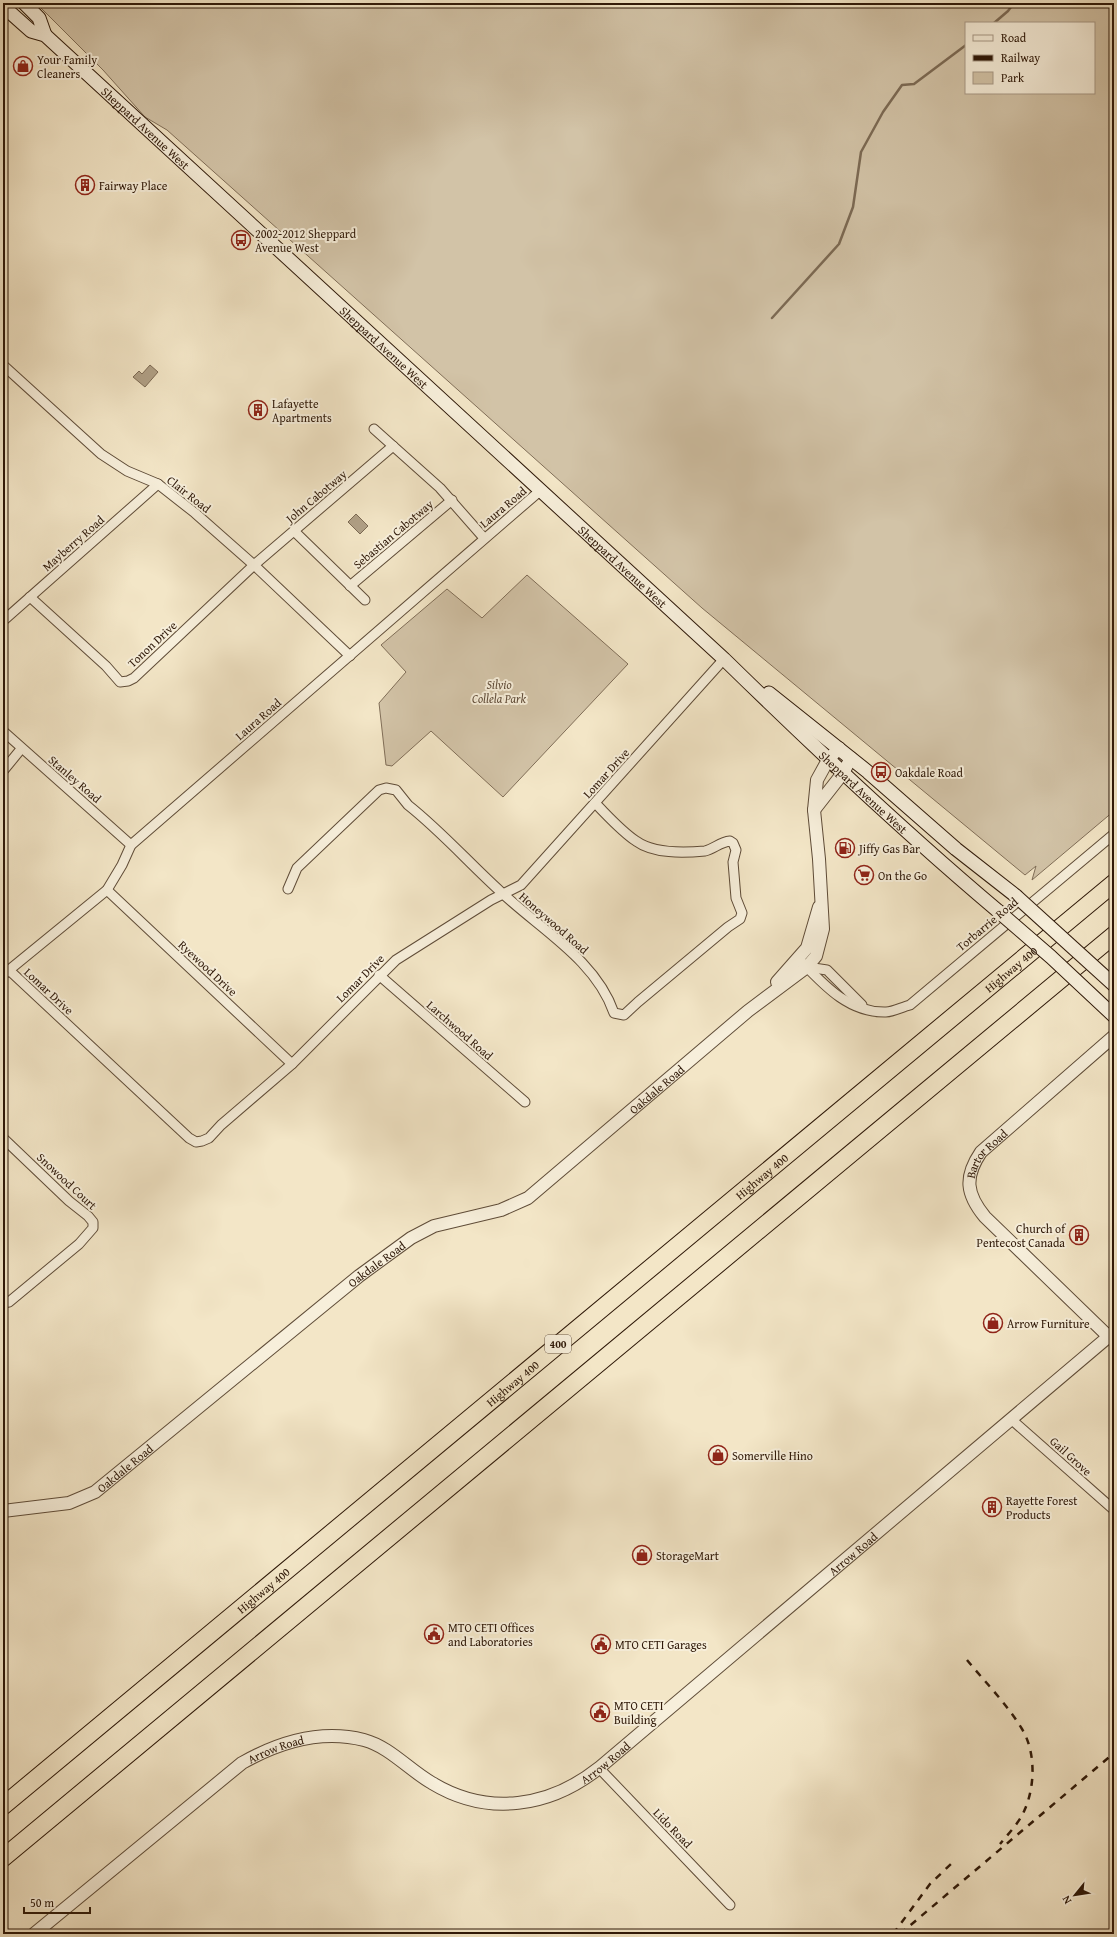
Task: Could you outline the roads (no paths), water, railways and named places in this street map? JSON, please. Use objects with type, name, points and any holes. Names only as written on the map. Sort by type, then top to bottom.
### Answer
[{"type":"highway","name":"Highway 400","points":[[3,1806],[1114,883]]},
{"type":"highway","points":[[3,1858],[1114,935]]},
{"type":"main road","name":"Sheppard Avenue West","points":[[24,3],[39,18],[45,35]]},
{"type":"main road","name":"Sheppard Avenue West","points":[[3,6],[31,31],[45,35],[724,659],[828,760],[935,858],[1051,957],[1114,1016]]},
{"type":"main road","name":"Sheppard Avenue West","points":[[724,659],[851,758],[956,848],[1016,896],[1062,936],[1114,985]]},
{"type":"street","name":"Clair Road","points":[[3,366],[101,454],[127,471],[158,484],[195,513],[254,565],[350,656]]},
{"type":"street","points":[[374,429],[452,500],[484,538]]},
{"type":"street","name":"John Cabotway","points":[[254,565],[393,446]]},
{"type":"street","name":"Mayberry Road","points":[[3,621],[158,484]]},
{"type":"street","name":"Laura Road","points":[[6,972],[107,890],[122,865],[131,845],[541,490]]},
{"type":"street","name":"Sebastian Cabotway","points":[[350,586],[452,500]]},
{"type":"street","name":"Sebastian Cabotway","points":[[294,531],[365,600]]},
{"type":"street","name":"Tonon Drive","points":[[30,597],[106,666],[112,675],[120,682],[128,682],[254,565]]},
{"type":"street","name":"Lomar Drive","points":[[6,972],[189,1138],[196,1142],[202,1141],[208,1138],[292,1064],[379,975],[396,960],[502,894],[521,884],[595,804],[724,659]]},
{"type":"street","name":"Stanley Road","points":[[3,731],[131,845]]},
{"type":"street","name":"Oakdale Road","points":[[3,1511],[69,1503],[95,1492],[360,1276],[411,1238],[434,1226],[501,1210],[528,1198],[803,963],[821,898],[820,859],[814,810],[817,780],[828,760],[839,748]]},
{"type":"street","points":[[3,771],[22,749]]},
{"type":"street","points":[[814,810],[843,773],[851,758]]},
{"type":"street","name":"Honeywood Road","points":[[288,889],[297,868],[379,790],[386,788],[396,790],[408,805],[502,894],[576,956],[607,995],[614,1013],[624,1015],[728,927],[740,919],[742,913],[736,898],[733,862],[736,850],[733,843],[728,841],[713,849],[690,852],[662,850],[647,846],[636,841],[595,804]]},
{"type":"street","name":"Torbarrie Road","points":[[803,963],[822,984],[842,1000],[866,1009],[887,1012],[910,1005],[1114,834]]},
{"type":"street","name":"Ryewood Drive","points":[[107,890],[292,1064]]},
{"type":"street","points":[[803,963],[827,970],[866,1009]]},
{"type":"street","name":"Larchwood Road","points":[[379,975],[524,1102]]},
{"type":"street","name":"Bartor Road","points":[[1111,1335],[985,1217],[977,1207],[969,1191],[969,1177],[972,1164],[981,1152],[1114,1036]]},
{"type":"street","name":"Snowood Court","points":[[3,1138],[69,1201],[82,1209],[93,1222],[93,1228],[84,1240],[9,1302],[3,1304]]},
{"type":"street","name":"Arrow Road","points":[[34,1934],[242,1763],[260,1753],[298,1740],[340,1736],[365,1740],[380,1746],[433,1784],[473,1800],[512,1804],[547,1797],[562,1792],[586,1778],[599,1768],[1111,1335]]},
{"type":"street","name":"Gail Grove","points":[[1012,1420],[1114,1510]]},
{"type":"street","name":"Lido Road","points":[[599,1768],[730,1905]]},
{"type":"waterway","points":[[995,22],[1008,11],[1014,3]]},
{"type":"waterway","points":[[772,318],[839,244],[853,207],[861,152],[883,112],[902,85],[914,84],[965,46]]},
{"type":"railway","points":[[967,1660],[1003,1702],[1022,1729],[1027,1738],[1032,1758],[1031,1790],[1025,1809],[1017,1823],[1000,1844]]},
{"type":"railway","points":[[900,1934],[1114,1753]]},
{"type":"railway","points":[[893,1934],[930,1884],[951,1864]]},
{"type":"place","name":"Your Family Cleaners","points":[[23,66]]},
{"type":"place","name":"Fairway Place","points":[[85,185]]},
{"type":"place","name":"2002-2012 Sheppard Avenue West","points":[[241,240]]},
{"type":"place","name":"Lafayette Apartments","points":[[258,410]]},
{"type":"place","name":"Oakdale Road","points":[[881,772]]},
{"type":"place","name":"Jiffy Gas Bar","points":[[845,848]]},
{"type":"place","name":"On the Go","points":[[864,875]]},
{"type":"place","name":"Church of Pentecost Canada","points":[[1079,1235]]},
{"type":"place","name":"Arrow Furniture","points":[[993,1323]]},
{"type":"place","name":"Somerville Hino","points":[[718,1455]]},
{"type":"place","name":"Rayette Forest Products","points":[[992,1507]]},
{"type":"place","name":"StorageMart","points":[[642,1555]]},
{"type":"place","name":"MTO CETI Offices and Laboratories","points":[[434,1634]]},
{"type":"place","name":"MTO CETI Garages","points":[[601,1644]]},
{"type":"place","name":"MTO CETI Building","points":[[600,1712]]},
{"type":"park label","name":"Silvio Collela Park","points":[[499,691]]}]
